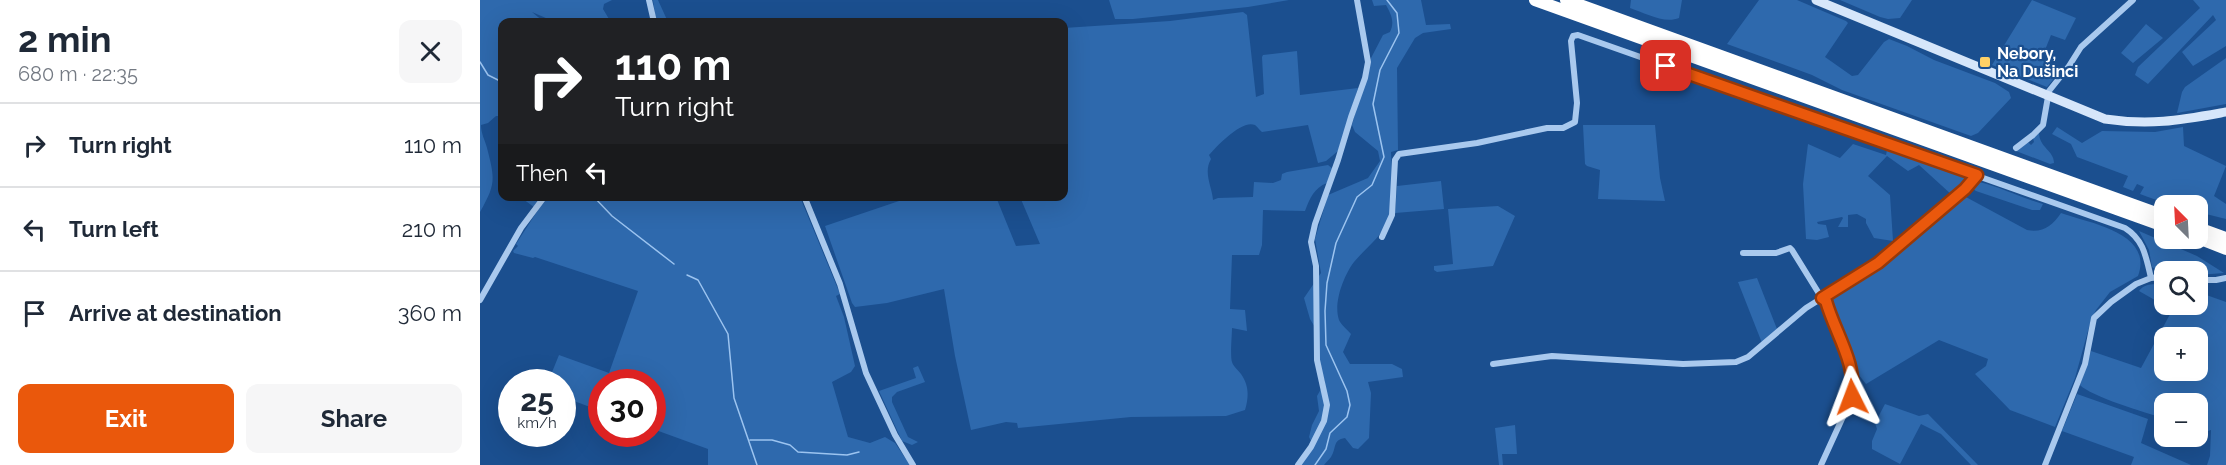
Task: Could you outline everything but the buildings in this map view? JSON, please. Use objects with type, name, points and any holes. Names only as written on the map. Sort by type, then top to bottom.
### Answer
[{"type":"highway","points":[[1535,0],[2154,222]]},
{"type":"highway","points":[[1566,0],[2154,212]]},
{"type":"highway","points":[[2208,232],[2226,238]]},
{"type":"highway","points":[[2208,242],[2226,249]]},
{"type":"main road","points":[[1816,0],[2105,119],[2134,124],[2165,123],[2226,112]]},
{"type":"street","points":[[649,0],[653,18]]},
{"type":"street","points":[[1298,465],[1311,447],[1324,421],[1327,405],[1317,360],[1316,266],[1311,242],[1315,224],[1365,78],[1368,62],[1357,0]]},
{"type":"street","points":[[2016,148],[2043,125],[2048,96],[2081,47],[2133,0]]},
{"type":"street","points":[[1382,237],[1392,215],[1395,160],[1400,154],[1477,143],[1547,128],[1563,128],[1575,122],[1577,104],[1571,40],[1573,36],[1578,35],[2125,228],[2133,233],[2142,244],[2151,278]]},
{"type":"street","points":[[1493,364],[1552,357],[1683,363],[1736,362],[1757,351],[1789,321],[1878,263],[1965,189],[1977,175]]},
{"type":"street","points":[[480,300],[521,228],[542,201]]},
{"type":"street","points":[[806,201],[840,284],[867,373],[891,427],[913,465]]},
{"type":"street","points":[[1743,253],[1776,253],[1790,248],[1799,258],[1826,301],[1846,352],[1855,380],[1852,397],[1821,465]]},
{"type":"street","points":[[2045,465],[2085,363],[2094,318],[2136,284],[2154,278]]},
{"type":"street","points":[[2208,280],[2226,278]]},
{"type":"shaded area","points":[[480,0],[612,0],[604,4],[603,9],[608,18],[546,18],[532,12],[539,18],[498,18],[498,116],[481,125],[493,174],[489,195],[480,212]]},
{"type":"shaded area","points":[[653,0],[658,0],[666,18],[655,18]]},
{"type":"shaded area","points":[[1109,0],[1289,0],[1248,7],[1115,19]]},
{"type":"shaded area","points":[[1372,0],[1421,0],[1426,25],[1450,24],[1451,29],[1423,33],[1415,38],[1397,68],[1398,150],[1391,152],[1392,190],[1388,219],[1382,232],[1350,268],[1338,298],[1339,320],[1351,334],[1343,352],[1350,364],[1392,364],[1402,369],[1403,377],[1368,382],[1371,393],[1369,438],[1358,449],[1353,448],[1345,438],[1341,439],[1336,443],[1333,454],[1324,465],[1301,465],[1314,447],[1309,437],[1319,411],[1317,396],[1325,382],[1319,360],[1319,334],[1310,319],[1304,298],[1321,273],[1315,239],[1328,195],[1368,178],[1380,161],[1378,151],[1355,132],[1352,125],[1370,60],[1383,35],[1390,32],[1392,25],[1391,15],[1386,5],[1374,6]]},
{"type":"shaded area","points":[[1631,0],[1682,0],[1679,18],[1667,20],[1648,15],[1630,8]]},
{"type":"shaded area","points":[[1759,0],[1797,0],[1846,21],[1848,23],[1825,57],[1852,76],[1858,75],[1884,42],[1889,39],[1934,60],[1995,83],[2009,92],[2011,98],[1978,133],[1971,136],[1842,90],[1812,75],[1727,44]]},
{"type":"shaded area","points":[[1840,0],[1912,0],[1900,18],[1888,19]]},
{"type":"shaded area","points":[[2032,0],[2076,18],[2065,40],[2051,35],[2041,60],[2062,69],[2047,87],[1992,65]]},
{"type":"shaded area","points":[[2193,0],[2226,0],[2226,46],[2193,66],[2182,52],[2216,20],[2213,15],[2148,84],[2135,75],[2138,67],[2200,8]]},
{"type":"shaded area","points":[[1243,12],[1247,15],[1256,97],[1264,94],[1263,55],[1297,51],[1300,95],[1358,88],[1338,151],[1326,161],[1318,163],[1308,125],[1262,132],[1255,125],[1243,126],[1230,134],[1209,155],[1211,159],[1208,174],[1213,200],[1253,197],[1254,182],[1273,183],[1281,180],[1282,174],[1287,172],[1328,165],[1333,169],[1327,183],[1313,194],[1305,211],[1263,210],[1262,245],[1259,255],[1232,255],[1230,309],[1245,310],[1247,331],[1232,328],[1231,359],[1244,378],[1247,387],[1245,410],[1226,416],[1131,417],[1018,428],[1017,423],[1006,422],[971,430],[944,289],[887,303],[855,307],[825,226],[899,201],[998,201],[1016,246],[1040,244],[1022,201],[1068,201],[1068,28],[1170,21]]},
{"type":"shaded area","points":[[2146,24],[2163,38],[2133,63],[2121,53]]},
{"type":"shaded area","points":[[2226,58],[2226,104],[2177,113],[2185,87]]},
{"type":"shaded area","points":[[1583,125],[1655,125],[1660,178],[1665,201],[1598,199],[1600,170],[1585,164]]},
{"type":"shaded area","points":[[2057,127],[2082,143],[2102,131],[2155,132],[2183,127],[2184,146],[2226,166],[2214,196],[2226,204],[2226,219],[2208,214],[2208,195],[2154,195],[2154,199],[2140,194],[2144,187],[2137,184],[2133,191],[2123,187],[2128,176],[2077,157],[2071,144],[2052,134]]},
{"type":"shaded area","points":[[2039,132],[2041,142],[2052,155],[2054,163],[2050,164],[2016,151],[2028,142],[2031,145],[2034,142],[2033,138]]},
{"type":"shaded area","points":[[1808,144],[1840,158],[1853,144],[1886,155],[1887,150],[1966,178],[1963,186],[1952,195],[1919,165],[1908,171],[1887,156],[1868,176],[1890,195],[1893,241],[1874,238],[1866,219],[1857,214],[1848,215],[1848,227],[1838,227],[1842,217],[1817,222],[1826,225],[1829,237],[1817,240],[1806,239],[1803,184]]},
{"type":"shaded area","points":[[1441,181],[1444,209],[1395,213],[1397,186]]},
{"type":"shaded area","points":[[1979,182],[2043,204],[2040,210],[2032,210],[1976,191],[1972,188]]},
{"type":"shaded area","points":[[1964,196],[2027,230],[2047,228],[2061,213],[2116,232],[2128,239],[2137,249],[2140,261],[2138,276],[2110,292],[2096,310],[2091,320],[2075,378],[2055,427],[2010,410],[1975,374],[1986,366],[1988,359],[1939,340],[1866,384],[1858,374],[1831,305],[1833,296],[1880,265]]},
{"type":"shaded area","points":[[526,201],[802,201],[840,294],[836,296],[844,317],[855,366],[851,372],[832,382],[848,437],[870,443],[885,437],[895,443],[910,465],[708,465],[708,449],[666,434],[666,369],[610,369],[638,291],[535,257],[514,253],[513,251],[518,246],[516,244],[538,210]]},
{"type":"shaded area","points":[[1498,206],[1515,216],[1493,266],[1437,272],[1434,270],[1434,266],[1453,264],[1448,209]]},
{"type":"shaded area","points":[[2139,231],[2154,237],[2154,249],[2181,249],[2205,261],[2154,261],[2154,268],[2149,250]]},
{"type":"shaded area","points":[[2208,263],[2224,273],[2208,274]]},
{"type":"shaded area","points":[[1757,278],[1777,329],[1762,343],[1738,282]]},
{"type":"shaded area","points":[[2154,284],[2154,300],[2139,291],[2147,285]]},
{"type":"shaded area","points":[[2208,296],[2226,302],[2226,465],[2207,465],[2210,456],[2211,430],[2208,431],[2208,393],[2154,393],[2154,415],[2106,399],[2080,385],[2091,351],[2141,368],[2154,344],[2154,381],[2208,381],[2208,327],[2163,327],[2170,315],[2208,315]]},
{"type":"shaded area","points":[[559,355],[598,369],[588,369],[588,406],[576,402],[576,369],[553,369]]},
{"type":"shaded area","points":[[918,366],[925,382],[897,392],[892,397],[892,402],[908,437],[918,442],[912,445],[902,441],[879,391],[916,378],[913,368]]},
{"type":"shaded area","points":[[2077,394],[2148,419],[2141,443],[2191,465],[2131,465],[2134,457],[2062,431]]},
{"type":"shaded area","points":[[1885,404],[1919,416],[1928,414],[1978,465],[1971,465],[1941,434],[1921,424],[1900,464],[1872,449],[1872,441],[1877,429],[1875,423]]},
{"type":"shaded area","points":[[1515,425],[1517,454],[1502,454],[1503,465],[1499,465],[1495,428]]},
{"type":"waterway","points":[[1315,465],[1326,449],[1330,433],[1347,417],[1350,405],[1347,391],[1326,345],[1327,283],[1336,243],[1357,197],[1372,185],[1384,157],[1373,104],[1380,70],[1399,33],[1397,13],[1387,0]]},
{"type":"waterway","points":[[480,62],[488,75],[498,80]]},
{"type":"waterway","points":[[598,201],[612,216],[674,264]]},
{"type":"waterway","points":[[687,275],[698,280],[728,334],[734,398],[757,465]]},
{"type":"waterway","points":[[750,440],[772,440],[790,445],[798,452],[847,455],[859,452]]},
{"type":"place","name":"Nebory, Na Dušinci","points":[[1985,62]]},
{"type":"route","points":[[1666,66],[1977,175],[1965,189],[1878,263],[1822,298],[1826,301],[1855,380],[1852,397]]}]
